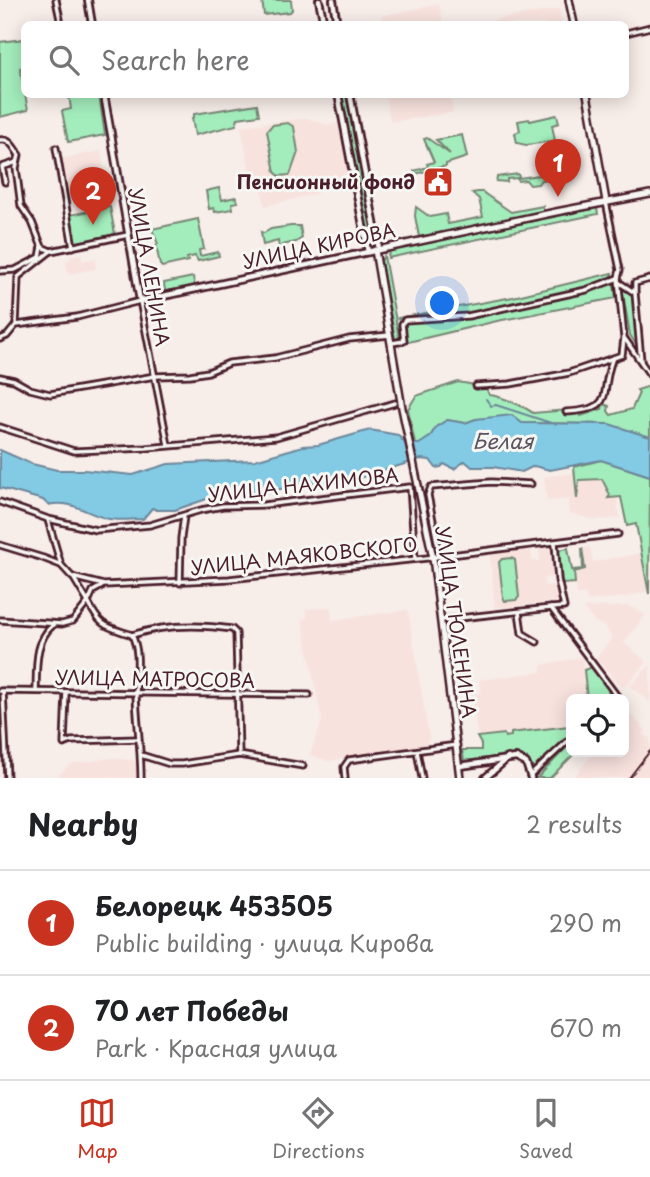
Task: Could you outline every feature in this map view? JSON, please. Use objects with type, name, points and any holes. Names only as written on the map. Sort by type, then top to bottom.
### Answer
[{"type":"main road","points":[[569,0],[573,21]]},
{"type":"main road","points":[[588,98],[606,201]]},
{"type":"main road","name":"УЛИЦА КИРОВА","points":[[374,251],[650,194]]},
{"type":"main road","name":"УЛИЦА ТЮЛЕНИНА","points":[[374,251],[402,408],[433,558],[460,778]]},
{"type":"street","points":[[56,0],[60,21]]},
{"type":"street","points":[[88,0],[92,21]]},
{"type":"street","points":[[319,0],[323,21]]},
{"type":"street","points":[[333,0],[336,21]]},
{"type":"street","points":[[629,32],[650,27]]},
{"type":"street","name":"УЛИЦА ЛЕНИНА","points":[[105,98],[168,445]]},
{"type":"street","points":[[339,98],[374,251]]},
{"type":"street","points":[[351,98],[374,251]]},
{"type":"street","points":[[0,141],[12,144],[19,155],[17,162],[21,205],[32,222],[42,247],[40,257],[18,277],[16,326],[0,339]]},
{"type":"street","points":[[56,148],[73,247]]},
{"type":"street","points":[[5,182],[2,167],[17,162]]},
{"type":"street","points":[[476,386],[510,384],[545,377],[622,355],[624,338],[620,270],[606,201]]},
{"type":"street","points":[[0,271],[15,270],[51,251],[128,235]]},
{"type":"street","points":[[42,247],[51,251]]},
{"type":"street","name":"УЛИЦА КИРОВА","points":[[16,326],[77,317],[374,251]]},
{"type":"street","points":[[641,361],[635,283],[650,279]]},
{"type":"street","points":[[619,280],[635,293]]},
{"type":"street","points":[[391,343],[404,341],[402,324],[405,320],[468,316],[619,280]]},
{"type":"street","points":[[0,377],[50,394],[155,376],[208,372],[229,363],[275,358],[349,339],[390,335]]},
{"type":"street","points":[[624,338],[650,375]]},
{"type":"street","points":[[566,412],[597,406],[604,398],[612,360]]},
{"type":"street","points":[[0,427],[74,451],[146,449],[276,437],[395,403]]},
{"type":"street","points":[[440,557],[428,495],[431,487],[491,482],[531,484]]},
{"type":"street","name":"УЛИЦА НАХИМОВА","points":[[0,502],[48,519],[96,530],[150,525],[223,506],[264,505],[410,487],[415,559]]},
{"type":"street","points":[[180,583],[184,516]]},
{"type":"street","points":[[48,519],[61,565],[72,577],[100,622],[132,635],[153,628],[191,625],[232,629],[238,637],[239,755]]},
{"type":"street","name":"УЛИЦА МАЯКОВСКОГО","points":[[72,577],[103,585],[180,583],[433,558],[618,534]]},
{"type":"street","points":[[441,620],[564,607],[558,580],[555,543]]},
{"type":"street","points":[[0,545],[61,565]]},
{"type":"street","points":[[0,620],[54,624],[73,621],[93,591],[103,585]]},
{"type":"street","points":[[551,608],[616,694]]},
{"type":"street","points":[[519,612],[522,633],[537,642]]},
{"type":"street","points":[[36,691],[40,644],[45,632],[54,624]]},
{"type":"street","points":[[132,635],[138,656],[136,692],[141,778]]},
{"type":"street","points":[[1,691],[8,778]]},
{"type":"street","name":"УЛИЦА МАТРОСОВА","points":[[1,691],[309,695]]},
{"type":"street","points":[[66,692],[64,744],[71,741],[138,739]]},
{"type":"street","points":[[460,765],[509,758],[522,760],[531,777],[566,743]]},
{"type":"street","points":[[345,778],[344,767],[349,760],[457,746]]},
{"type":"street","points":[[417,751],[422,778]]},
{"type":"street","points":[[141,755],[170,764],[239,755],[303,766]]},
{"type":"street","points":[[485,778],[509,758]]},
{"type":"shaded area","points":[[439,4],[442,21],[382,21],[381,16]]},
{"type":"shaded area","points":[[559,9],[561,21],[494,21]]},
{"type":"shaded area","points":[[386,98],[451,98],[453,112],[391,122]]},
{"type":"shaded area","points":[[307,118],[328,125],[339,123],[350,179],[318,185],[319,193],[265,206],[260,181],[252,183],[241,126]]},
{"type":"shaded area","points":[[101,151],[110,207],[78,214],[73,189],[67,190],[61,159]]},
{"type":"shaded area","points":[[81,254],[82,261],[96,258],[95,269],[68,274],[66,261],[70,260],[70,256]]},
{"type":"shaded area","points":[[574,473],[577,493],[578,480],[602,479],[609,497],[616,497],[620,518],[595,520],[569,513],[569,499],[547,501],[544,477]]},
{"type":"shaded area","points":[[590,547],[593,562],[642,553],[648,591],[626,597],[587,601],[586,594],[577,595],[574,572],[585,569],[582,548]]},
{"type":"shaded area","points":[[551,548],[554,577],[544,578],[545,586],[555,585],[558,602],[495,608],[490,554],[531,550],[532,561],[540,561],[539,549]]},
{"type":"shaded area","points":[[629,606],[645,615],[624,643],[647,662],[623,688],[596,658],[612,638],[606,628],[593,620],[583,608]]},
{"type":"shaded area","points":[[330,607],[332,620],[408,610],[429,738],[425,745],[329,761],[310,755],[322,721],[302,619],[307,618],[306,609]]},
{"type":"shaded area","points":[[582,657],[586,694],[566,694],[566,726],[478,737],[473,702],[469,702],[468,695],[481,693],[479,680],[541,672],[542,665]]},
{"type":"shaded area","points":[[650,665],[650,702],[630,686]]},
{"type":"shaded area","points":[[629,712],[646,731],[642,734],[650,738],[650,778],[573,778],[590,757],[629,757]]},
{"type":"shaded area","points":[[112,758],[137,761],[137,778],[55,778],[71,764]]},
{"type":"green space","points":[[262,0],[291,0],[292,10],[264,15]]},
{"type":"green space","points":[[21,39],[21,98],[26,98],[28,110],[0,117],[0,42]]},
{"type":"green space","points":[[69,98],[99,98],[105,135],[68,142],[62,111],[71,109]]},
{"type":"green space","points":[[341,98],[347,98],[374,234],[368,236]]},
{"type":"green space","points":[[257,104],[259,115],[238,118],[236,125],[195,135],[192,118],[194,114]]},
{"type":"green space","points":[[557,115],[559,123],[552,125],[555,141],[526,145],[517,143],[515,133],[520,131],[518,121]]},
{"type":"green space","points":[[288,123],[294,127],[298,152],[290,175],[279,176],[275,172],[267,131],[272,125]]},
{"type":"green space","points":[[462,135],[467,157],[415,174],[414,171],[434,162],[424,139],[427,138],[450,154],[436,140]]},
{"type":"green space","points":[[555,169],[558,179],[541,180],[538,184],[530,185],[526,180],[518,181],[517,178],[507,179],[507,182],[496,181],[497,177],[518,174],[519,178]]},
{"type":"green space","points":[[219,188],[222,200],[236,197],[238,202],[232,203],[233,209],[215,212],[214,208],[209,209],[206,191]]},
{"type":"green space","points":[[482,192],[511,212],[543,206],[543,212],[419,237],[416,207],[430,217],[446,214],[448,224],[483,217],[479,199],[472,193]]},
{"type":"green space","points":[[110,207],[115,234],[75,243],[70,215]]},
{"type":"green space","points":[[597,208],[598,214],[388,258],[389,251]]},
{"type":"green space","points":[[198,219],[204,249],[199,250],[200,256],[218,252],[219,256],[198,261],[195,256],[187,258],[188,261],[162,267],[152,229]]},
{"type":"green space","points":[[300,226],[302,238],[282,245],[279,249],[278,241],[263,245],[261,232]]},
{"type":"green space","points":[[384,256],[399,338],[395,339],[381,261]]},
{"type":"green space","points":[[612,273],[616,298],[497,321],[408,342],[398,318],[513,297]]},
{"type":"green space","points":[[193,277],[195,287],[165,291],[164,283]]},
{"type":"green space","points":[[622,287],[637,295],[642,354],[630,335]]},
{"type":"green space","points":[[458,382],[486,387],[489,395],[512,402],[533,413],[580,409],[581,416],[602,409],[603,404],[609,406],[611,415],[632,409],[639,393],[637,390],[650,386],[650,437],[608,424],[522,423],[476,419],[465,423],[447,420],[436,427],[430,437],[420,444],[415,444],[408,409],[416,396]]},
{"type":"green space","points":[[601,460],[650,476],[649,594],[636,524],[627,526],[621,497],[608,498],[610,495],[602,479],[579,480],[577,499],[574,467]]},
{"type":"green space","points":[[568,548],[572,570],[583,569],[582,548],[585,569],[574,572],[575,583],[562,584],[559,550]]},
{"type":"green space","points":[[511,558],[515,560],[519,597],[505,601],[499,562]]},
{"type":"green space","points":[[592,667],[608,689],[608,694],[586,694],[584,670]]},
{"type":"green space","points":[[566,726],[566,741],[534,768],[526,760],[510,755],[464,760],[462,750],[481,750],[477,737],[504,734],[505,737],[511,736],[511,733]]},
{"type":"green space","points":[[566,748],[566,757],[571,757],[550,778],[537,778]]},
{"type":"water","name":"Белая","points":[[512,415],[522,423],[609,424],[650,437],[650,476],[601,460],[550,470],[534,466],[522,472],[472,467],[465,461],[454,469],[444,464],[436,468],[430,460],[421,459],[339,484],[303,483],[269,492],[227,492],[175,510],[152,508],[143,519],[122,520],[101,517],[65,504],[48,505],[43,500],[0,488],[0,450],[32,464],[57,470],[133,475],[168,464],[255,460],[370,430],[398,435],[405,443],[419,444],[447,420],[465,423]]},
{"type":"waterway","points":[[486,399],[491,406],[496,405],[551,423]]},
{"type":"railway","points":[[629,778],[650,751]]},
{"type":"place","name":"Пенсионный фонд","points":[[438,182]]},
{"type":"place","name":"Белорецк 453505","points":[[558,197]]},
{"type":"place","name":"70 лет Победы","points":[[93,225]]}]
